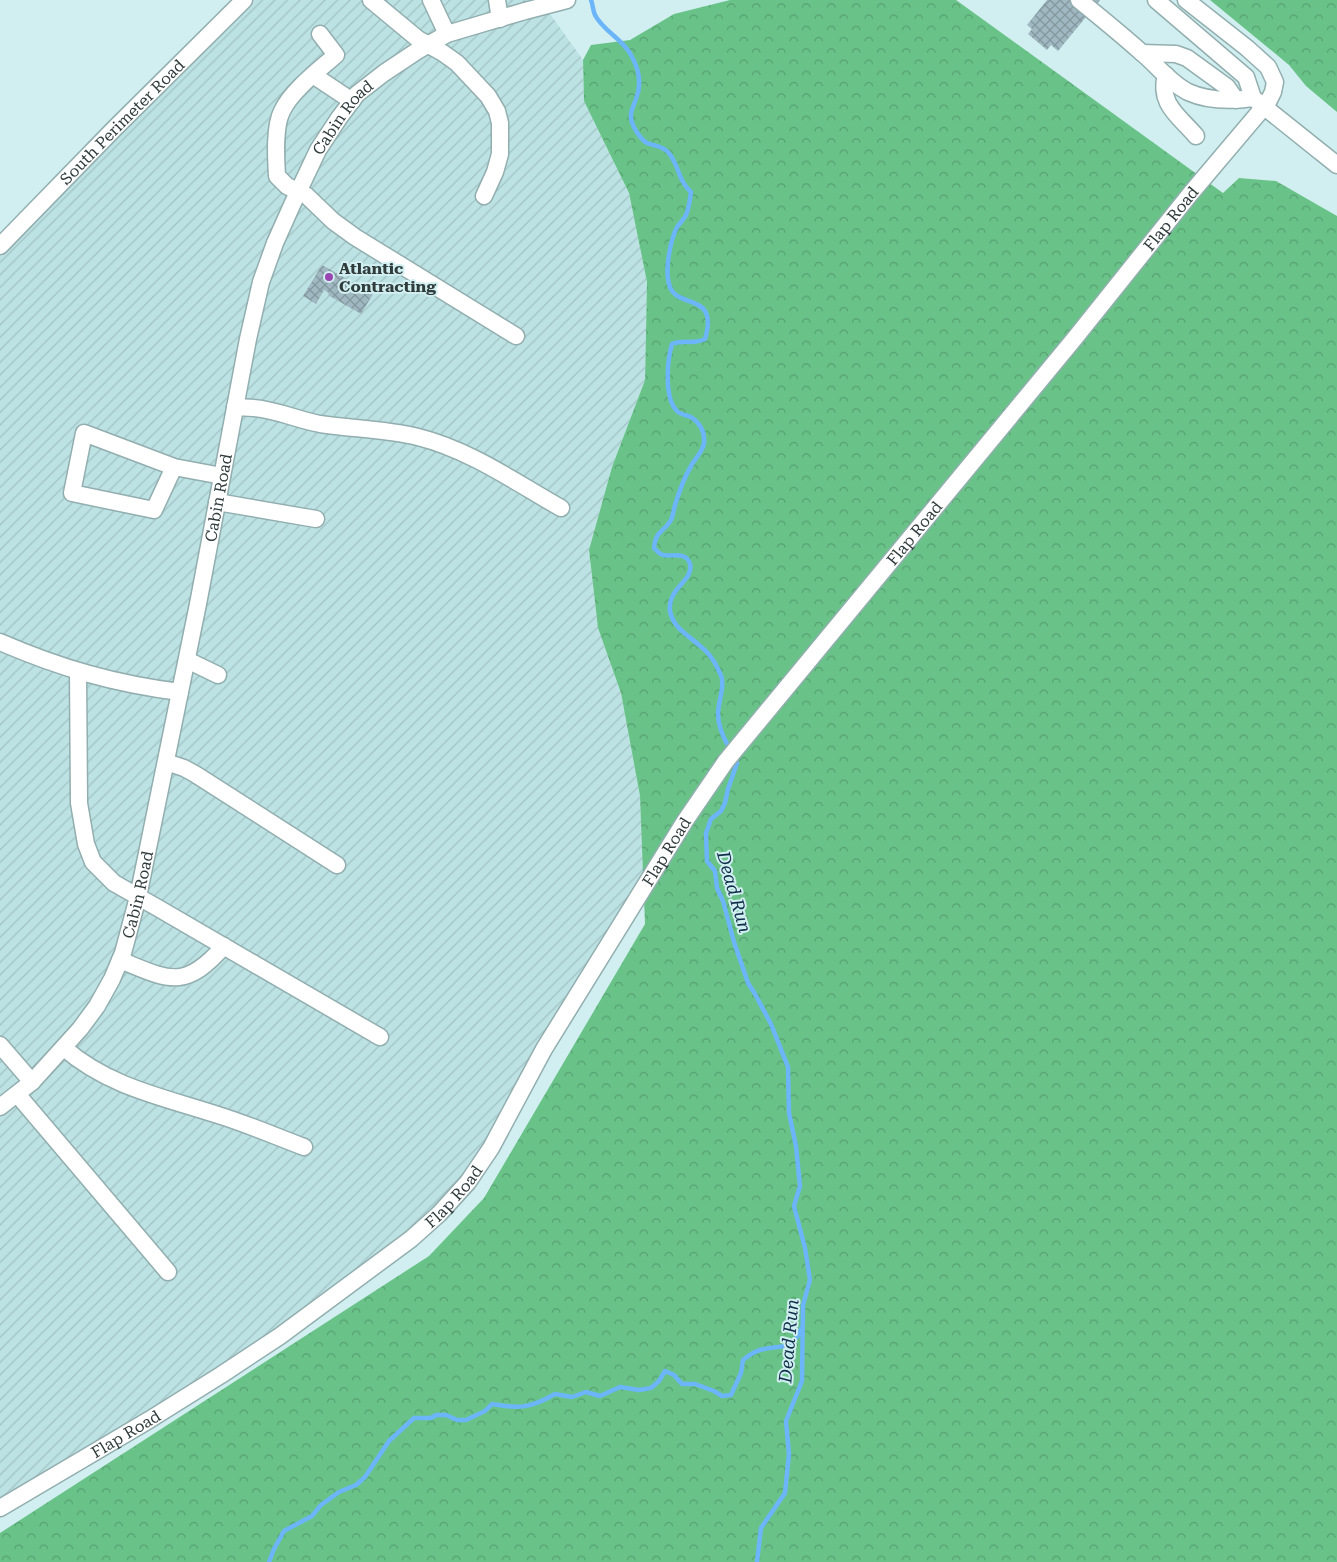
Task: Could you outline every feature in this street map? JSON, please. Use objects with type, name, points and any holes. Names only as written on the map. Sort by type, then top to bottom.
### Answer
[{"type":"lane","name":"South Perimeter Road","points":[[0,246],[244,0]]},
{"type":"lane","points":[[371,0],[410,33],[443,52],[457,63],[488,96],[497,111],[500,123],[500,154],[495,172],[484,196]]},
{"type":"lane","points":[[432,0],[447,34]]},
{"type":"lane","points":[[497,0],[500,19]]},
{"type":"lane","name":"Cabin Road","points":[[0,1107],[32,1082],[64,1048],[97,1006],[120,960],[138,897],[180,692],[248,339],[261,282],[275,243],[318,150],[338,118],[357,94],[398,62],[447,34],[567,0]]},
{"type":"lane","points":[[1079,0],[1142,52],[1175,84],[1194,94],[1259,103],[1271,98],[1275,82],[1268,67],[1186,0]]},
{"type":"lane","points":[[1156,0],[1246,77],[1259,103],[1337,165]]},
{"type":"lane","points":[[320,34],[336,55],[289,100],[282,112],[278,125],[277,176],[287,186],[307,196],[333,221],[355,237],[516,336]]},
{"type":"lane","points":[[1142,52],[1176,54],[1187,58],[1227,87],[1236,100]]},
{"type":"lane","points":[[314,75],[352,101]]},
{"type":"lane","points":[[1166,75],[1165,100],[1196,136]]},
{"type":"lane","name":"Flap Road","points":[[0,1508],[149,1420],[222,1375],[280,1336],[411,1239],[439,1214],[468,1182],[491,1148],[544,1050],[685,822],[726,761],[954,486],[1231,146],[1259,103]]},
{"type":"lane","points":[[235,408],[255,408],[320,424],[392,432],[418,437],[460,451],[476,459],[560,508]]},
{"type":"lane","points":[[174,467],[154,510],[72,494],[84,433],[174,467],[222,476]]},
{"type":"lane","points":[[217,502],[316,519]]},
{"type":"lane","points":[[0,642],[37,658],[78,672],[114,681],[180,692]]},
{"type":"lane","points":[[186,660],[218,675]]},
{"type":"lane","points":[[78,672],[79,803],[86,844],[93,862],[114,883],[380,1037]]},
{"type":"lane","points":[[166,762],[195,774],[337,865]]},
{"type":"lane","points":[[120,960],[162,977],[178,978],[194,972],[211,961],[224,946]]},
{"type":"lane","points":[[0,1046],[32,1082]]},
{"type":"lane","points":[[64,1048],[80,1062],[109,1078],[142,1092],[236,1121],[304,1147]]},
{"type":"lane","points":[[17,1094],[168,1272]]},
{"type":"shaded area","points":[[244,0],[540,0],[583,60],[584,101],[629,193],[647,282],[645,380],[612,467],[589,550],[598,628],[621,693],[640,796],[644,872],[466,1175],[440,1207],[234,1363],[0,1504],[0,246]]},
{"type":"green space","points":[[730,0],[956,0],[1223,193],[1239,178],[1276,181],[1337,216],[1337,1562],[0,1562],[0,1533],[429,1256],[484,1198],[645,924],[640,796],[621,693],[598,628],[589,550],[612,467],[645,380],[647,282],[629,193],[584,101],[583,60],[591,45],[630,40],[674,14]]},
{"type":"green space","points":[[1210,0],[1337,0],[1337,112],[1306,86],[1289,65]]},
{"type":"building","points":[[1047,0],[1100,0],[1058,51],[1051,45],[1047,50],[1028,34],[1032,29],[1027,25]]},
{"type":"building","name":"Atlantic Contracting","points":[[322,265],[373,294],[361,314],[328,295],[329,293],[324,290],[316,304],[303,296]]},
{"type":"waterway","name":"Dead Run","points":[[591,0],[594,13],[599,21],[623,44],[636,66],[639,88],[631,115],[635,128],[647,143],[661,147],[668,152],[683,183],[691,192],[686,215],[677,227],[672,240],[668,265],[668,281],[674,294],[702,308],[707,314],[708,324],[705,339],[697,342],[672,344],[669,360],[668,389],[677,411],[697,422],[703,432],[704,443],[684,480],[671,520],[658,534],[654,548],[663,555],[685,557],[690,564],[688,575],[672,596],[670,611],[674,622],[702,647],[714,662],[721,675],[722,687],[718,719],[730,749]]},
{"type":"waterway","name":"Dead Run","points":[[734,756],[737,763],[725,803],[721,811],[711,819],[706,833],[707,861],[715,871],[717,888],[723,901],[748,983],[771,1024],[788,1067],[789,1113],[796,1146],[800,1186],[794,1206],[805,1248],[810,1280],[803,1305],[802,1381],[786,1421],[789,1454],[785,1493],[761,1528],[757,1562]]},
{"type":"waterway","points":[[269,1562],[284,1531],[312,1516],[321,1505],[339,1492],[356,1485],[365,1477],[389,1441],[414,1418],[431,1418],[436,1415],[446,1415],[457,1420],[466,1420],[485,1411],[492,1404],[517,1407],[532,1405],[555,1394],[572,1397],[586,1392],[600,1396],[620,1387],[639,1390],[651,1388],[659,1381],[665,1371],[674,1375],[682,1384],[695,1384],[722,1396],[731,1395],[741,1373],[743,1360],[757,1351],[790,1344],[794,1341],[802,1327]]},
{"type":"place","name":"Atlantic Contracting","points":[[329,277]]}]
